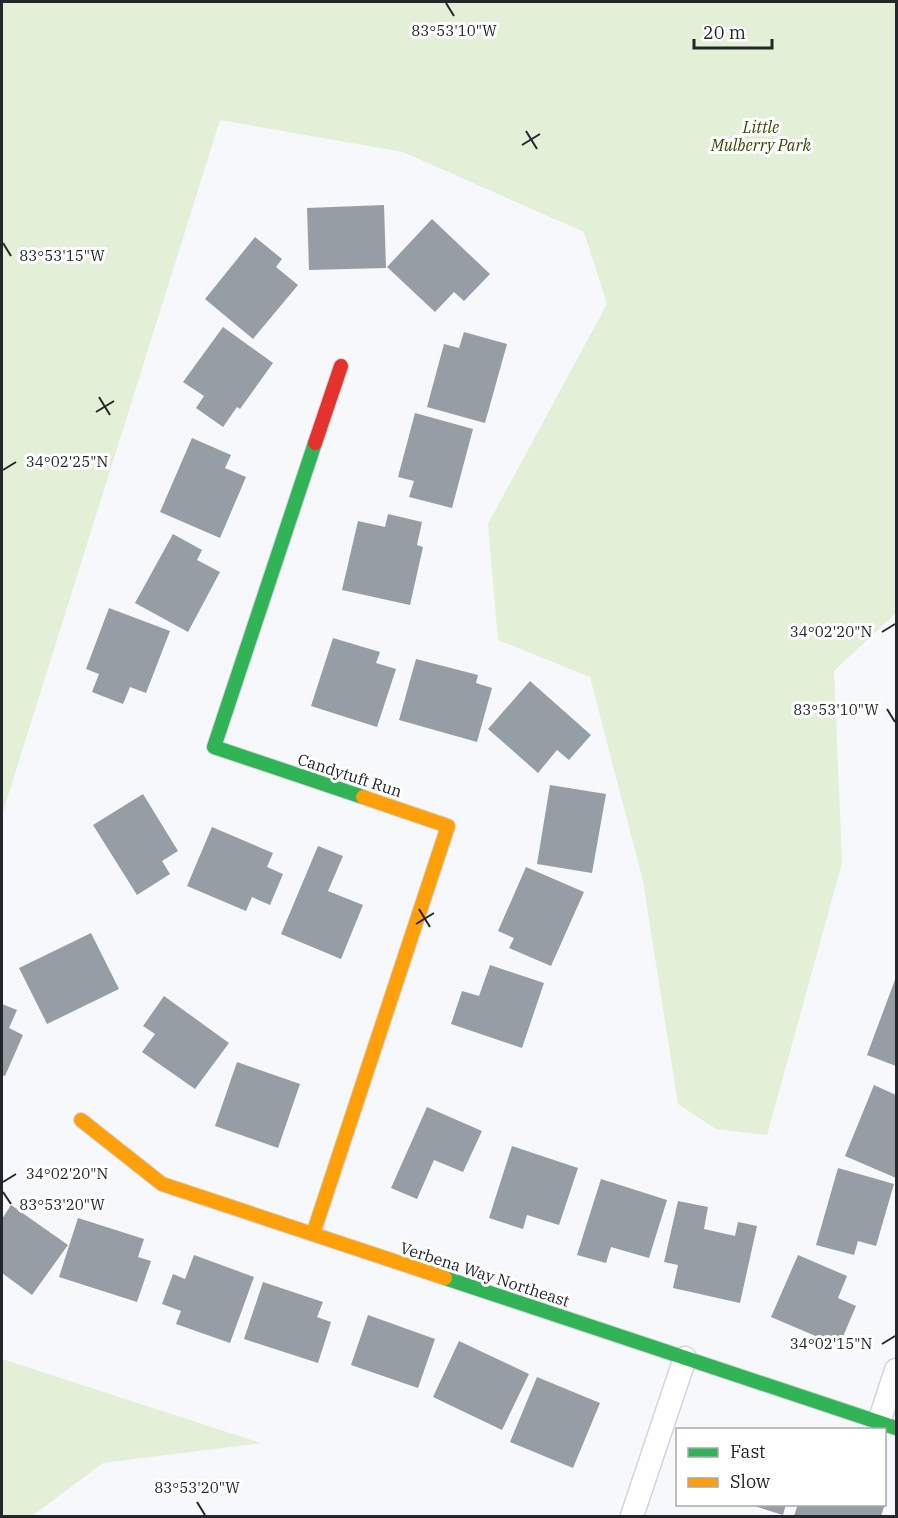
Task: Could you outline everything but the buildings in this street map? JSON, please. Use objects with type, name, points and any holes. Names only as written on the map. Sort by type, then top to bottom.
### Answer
[{"type":"street","name":"Candytuft Run","points":[[313,1234],[448,826],[214,747],[341,366]]},
{"type":"street","name":"Verbena Way Northeast","points":[[81,1120],[162,1184],[888,1425]]},
{"type":"street","points":[[632,1516],[685,1358]]},
{"type":"street","points":[[888,1425],[897,1371]]},
{"type":"green space","name":"Little Mulberry Park","points":[[2,2],[896,2],[896,613],[834,671],[842,863],[767,1135],[716,1129],[678,1104],[643,881],[590,677],[498,640],[488,524],[607,304],[584,232],[403,152],[220,120],[2,815]]},
{"type":"green space","points":[[2,1359],[261,1443],[103,1463],[32,1516],[2,1516]]},
{"type":"traffic: fast","points":[[315,443],[214,747],[363,797]]},
{"type":"traffic: fast","points":[[445,1278],[896,1428]]},
{"type":"traffic: slow","points":[[313,1234],[448,826],[363,797]]},
{"type":"traffic: slow","points":[[81,1120],[162,1184],[445,1278]]},
{"type":"traffic: jam","points":[[315,443],[341,366]]}]
